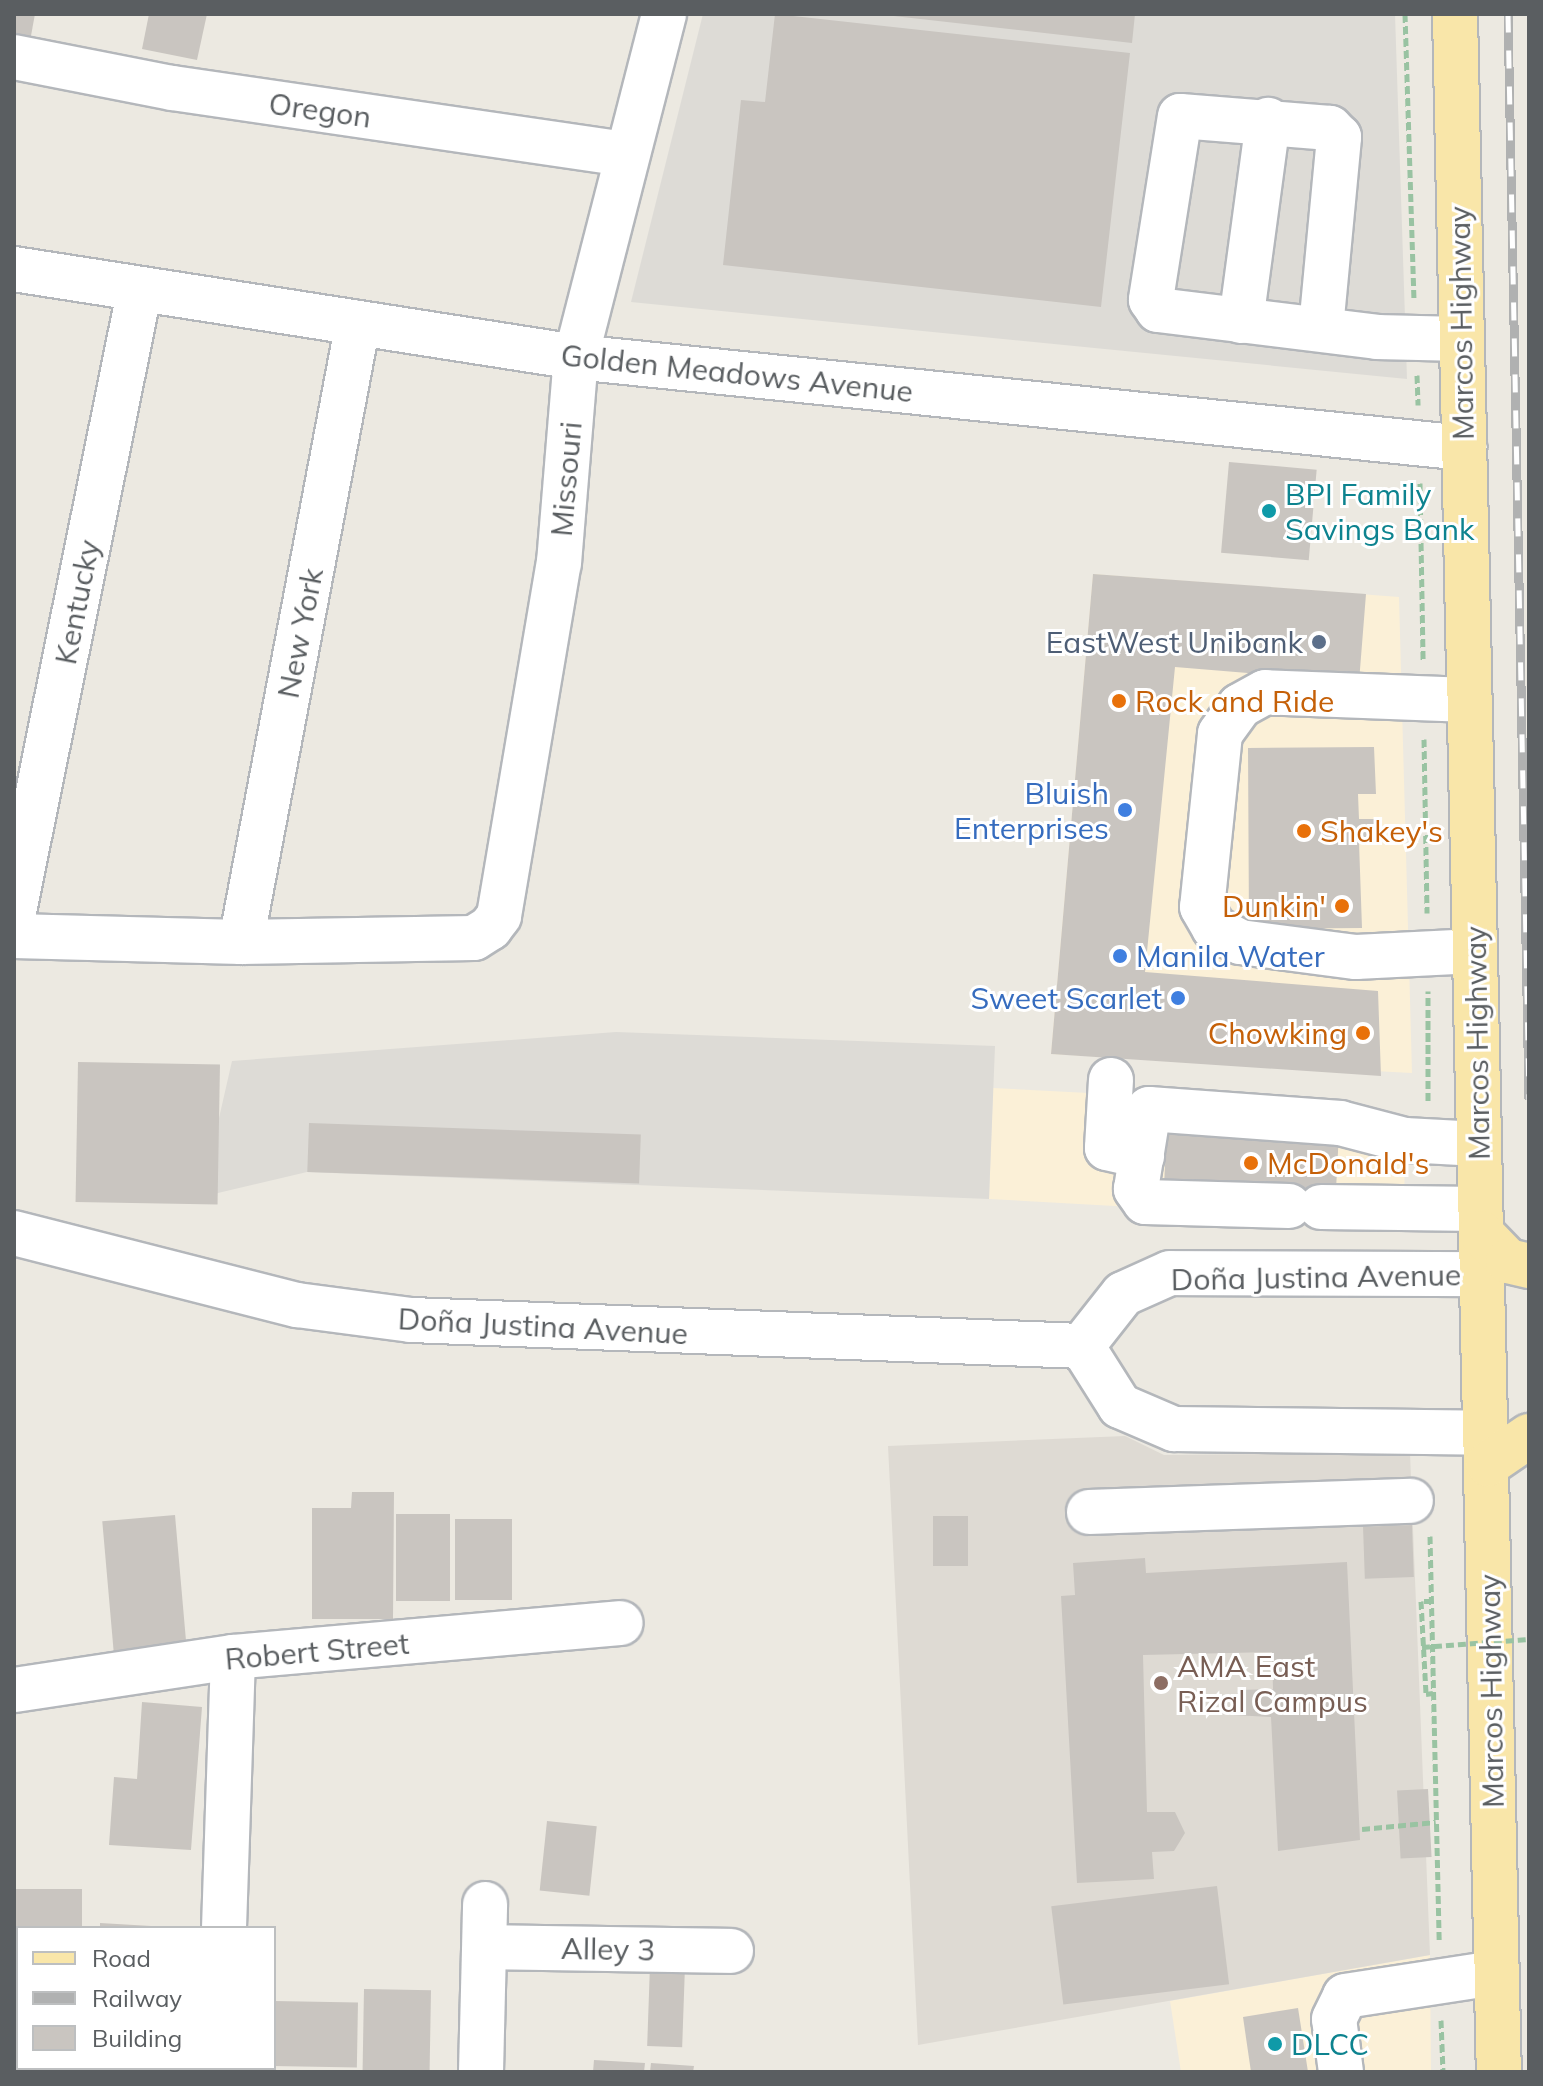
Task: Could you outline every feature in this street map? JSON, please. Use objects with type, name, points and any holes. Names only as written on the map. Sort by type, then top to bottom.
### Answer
[{"type":"main road","name":"Marcos Highway","points":[[1455,14],[1499,2071]]},
{"type":"main road","points":[[1481,1239],[1508,1261],[1529,1266]]},
{"type":"main road","points":[[1487,1449],[1529,1436]]},
{"type":"street","name":"Missouri","points":[[241,942],[474,938],[499,916],[559,563],[576,357],[664,14]]},
{"type":"street","name":"Oregon","points":[[14,57],[172,88],[627,154]]},
{"type":"street","points":[[1321,328],[1339,137],[1330,128],[1268,120],[1180,116],[1151,300],[1170,315],[1415,338],[1461,339]]},
{"type":"street","points":[[1241,321],[1268,120]]},
{"type":"street","name":"Golden Meadows Avenue","points":[[14,269],[139,293],[576,357],[1464,448]]},
{"type":"street","name":"Kentucky","points":[[14,911],[139,293]]},
{"type":"street","name":"New York","points":[[241,942],[358,323]]},
{"type":"street","points":[[1469,700],[1265,692],[1240,706],[1220,734],[1202,907],[1214,928],[1240,942],[1356,957],[1475,951]]},
{"type":"street","points":[[14,936],[241,942]]},
{"type":"street","points":[[1111,1080],[1107,1148],[1142,1156]]},
{"type":"street","points":[[1479,1144],[1428,1143],[1340,1123],[1155,1107],[1136,1189],[1145,1202],[1305,1206],[1481,1239]]},
{"type":"street","name":"Doña Justina Avenue","points":[[14,1233],[297,1305],[411,1320],[1082,1346],[1123,1294],[1170,1273],[1481,1239]]},
{"type":"street","points":[[1082,1346],[1120,1406],[1174,1429],[1487,1449]]},
{"type":"street","points":[[1089,1512],[1420,1515]]},
{"type":"street","name":"Robert Street","points":[[14,1690],[233,1657],[621,1623]]},
{"type":"street","points":[[224,1926],[233,1657]]},
{"type":"street","points":[[481,2072],[485,1904]]},
{"type":"street","name":"Alley 3","points":[[485,1947],[731,1951]]},
{"type":"street","points":[[1341,2072],[1334,2019],[1345,1996],[1440,1978],[1496,1973]]},
{"type":"path","points":[[1405,14],[1419,443],[1428,952],[1428,1143]]},
{"type":"path","points":[[1420,1515],[1432,1601],[1443,2072]]},
{"type":"path","points":[[1432,1601],[1421,1601],[1426,1694],[1433,1693]]},
{"type":"path","points":[[1422,1647],[1529,1639]]},
{"type":"path","points":[[1362,1829],[1436,1822]]},
{"type":"shaded area","points":[[703,14],[1395,14],[1407,379],[631,302]]},
{"type":"shaded area","points":[[1093,574],[1399,597],[1412,1073],[1051,1054]]},
{"type":"shaded area","points":[[616,1032],[995,1046],[989,1199],[307,1172],[201,1197],[232,1061]]},
{"type":"shaded area","points":[[993,1088],[1127,1095],[1405,1140],[1404,1222],[989,1199]]},
{"type":"shaded area","name":"AMA East Rizal Campus","points":[[1125,1436],[1164,1455],[1410,1453],[1430,1955],[918,2045],[888,1446]]},
{"type":"shaded area","points":[[1430,1955],[1431,2072],[1181,2072],[1170,2001]]},
{"type":"building","points":[[14,14],[35,14],[30,41],[14,38]]},
{"type":"building","points":[[149,14],[207,14],[197,60],[142,49]]},
{"type":"building","points":[[775,14],[1130,53],[1101,307],[723,265],[741,100],[765,102]]},
{"type":"building","points":[[876,14],[1135,14],[1132,43]]},
{"type":"building","name":"BPI Family Savings Bank","points":[[1229,462],[1317,470],[1309,560],[1221,553]]},
{"type":"building","points":[[1093,574],[1366,594],[1359,682],[1175,667],[1145,972],[1378,991],[1381,1076],[1051,1054]]},
{"type":"building","name":"Shakey's","points":[[1374,747],[1376,794],[1358,794],[1359,819],[1381,819],[1381,841],[1359,842],[1362,928],[1249,929],[1248,748]]},
{"type":"building","points":[[78,1062],[220,1064],[218,1204],[76,1202]]},
{"type":"building","points":[[309,1123],[641,1135],[639,1184],[307,1172]]},
{"type":"building","name":"McDonald's","points":[[1167,1128],[1339,1137],[1336,1198],[1164,1189]]},
{"type":"building","points":[[352,1492],[394,1492],[393,1619],[312,1619],[312,1508],[351,1508]]},
{"type":"building","points":[[396,1514],[450,1514],[450,1601],[396,1601]]},
{"type":"building","points":[[175,1515],[187,1652],[114,1659],[102,1521]]},
{"type":"building","points":[[933,1516],[968,1516],[968,1566],[933,1566]]},
{"type":"building","points":[[455,1519],[512,1519],[512,1600],[455,1600]]},
{"type":"building","points":[[1412,1525],[1414,1577],[1365,1579],[1363,1527]]},
{"type":"building","points":[[1145,1558],[1146,1573],[1347,1562],[1360,1840],[1278,1851],[1271,1717],[1233,1715],[1231,1701],[1240,1690],[1273,1689],[1272,1652],[1143,1655],[1147,1812],[1175,1812],[1185,1833],[1174,1851],[1152,1852],[1154,1879],[1077,1883],[1061,1596],[1075,1595],[1073,1563]]},
{"type":"building","points":[[142,1702],[202,1707],[191,1850],[109,1845],[114,1777],[137,1779]]},
{"type":"building","points":[[1428,1789],[1432,1857],[1401,1859],[1397,1791]]},
{"type":"building","points":[[547,1821],[597,1826],[589,1896],[540,1891]]},
{"type":"building","points":[[1217,1886],[1229,1984],[1063,2005],[1051,1906]]},
{"type":"building","points":[[14,1889],[82,1889],[82,1926],[16,1926],[14,1950]]},
{"type":"building","points":[[100,1923],[151,1926],[100,1926]]},
{"type":"building","points":[[14,1953],[16,1953],[16,2006]]},
{"type":"building","points":[[650,1965],[685,1966],[682,2047],[647,2046]]},
{"type":"building","points":[[364,1989],[431,1990],[430,2072],[363,2072]]},
{"type":"building","points":[[276,2001],[358,2002],[357,2067],[276,2066]]},
{"type":"building","name":"DLCC","points":[[1298,2008],[1308,2072],[1251,2072],[1243,2017]]},
{"type":"building","points":[[14,2011],[16,2070],[74,2072],[14,2072]]},
{"type":"building","points":[[594,2060],[645,2063],[644,2072],[593,2072]]},
{"type":"building","points":[[651,2063],[694,2066],[693,2072],[650,2072]]},
{"type":"building","points":[[99,2070],[144,2070],[99,2072]]},
{"type":"railway","points":[[1508,14],[1529,1100]]},
{"type":"place","name":"BPI Family Savings Bank","points":[[1269,511]]},
{"type":"place","name":"EastWest Unibank","points":[[1319,642]]},
{"type":"place","name":"Rock and Ride","points":[[1119,701]]},
{"type":"place","name":"Bluish Enterprises","points":[[1125,810]]},
{"type":"place","name":"Shakey's","points":[[1304,831]]},
{"type":"place","name":"Dunkin'","points":[[1342,906]]},
{"type":"place","name":"Manila Water","points":[[1120,956]]},
{"type":"place","name":"Sweet Scarlet","points":[[1178,998]]},
{"type":"place","name":"Chowking","points":[[1363,1033]]},
{"type":"place","name":"McDonald's","points":[[1251,1163]]},
{"type":"place","name":"AMA East Rizal Campus","points":[[1161,1683]]},
{"type":"place","name":"DLCC","points":[[1275,2044]]}]
